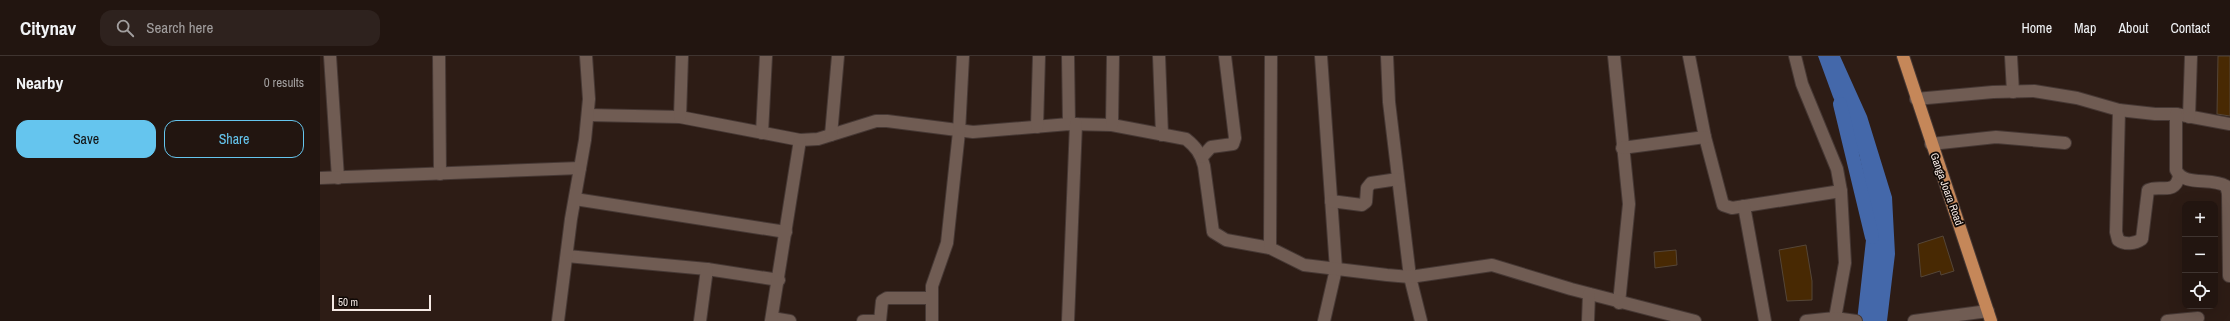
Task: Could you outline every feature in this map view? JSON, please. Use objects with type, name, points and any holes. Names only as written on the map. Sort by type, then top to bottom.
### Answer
[{"type":"main road","name":"Ganga Joara Road","points":[[1903,56],[1916,99],[1990,316]]},
{"type":"street","points":[[330,56],[338,178]]},
{"type":"street","points":[[439,56],[440,174]]},
{"type":"street","points":[[558,321],[588,115],[586,56]]},
{"type":"street","points":[[680,117],[682,56]]},
{"type":"street","points":[[762,133],[766,56]]},
{"type":"street","points":[[831,135],[838,56]]},
{"type":"street","points":[[932,321],[931,298],[935,274],[947,243],[959,132],[963,56]]},
{"type":"street","points":[[1037,127],[1039,56]]},
{"type":"street","points":[[1068,56],[1072,124],[1068,321]]},
{"type":"street","points":[[1112,125],[1113,56]]},
{"type":"street","points":[[1159,56],[1162,135]]},
{"type":"street","points":[[1202,157],[1210,147],[1233,144],[1235,138],[1225,56]]},
{"type":"street","points":[[1270,248],[1271,56]]},
{"type":"street","points":[[1321,56],[1336,269],[1324,321]]},
{"type":"street","points":[[1387,56],[1389,102],[1410,277],[1421,321]]},
{"type":"street","points":[[1614,56],[1622,148],[1629,204],[1620,303]]},
{"type":"street","points":[[1689,56],[1705,137],[1723,205],[1726,208],[1841,191]]},
{"type":"street","points":[[1795,56],[1802,84],[1837,169],[1841,191],[1845,262],[1843,320],[1806,321]]},
{"type":"street","points":[[2011,56],[2014,92]]},
{"type":"street","points":[[2189,117],[2191,56]]},
{"type":"street","points":[[1916,99],[2034,91],[2077,98],[2119,110],[2176,114],[2230,124]]},
{"type":"street","points":[[2119,110],[2116,232],[2118,240],[2127,243],[2138,242],[2142,239],[2148,190],[2153,188],[2165,189],[2172,187],[2177,183],[2179,176]]},
{"type":"street","points":[[2176,114],[2176,170],[2179,176],[2184,179],[2219,182],[2226,186],[2229,202],[2229,276]]},
{"type":"street","points":[[588,115],[680,117],[800,140],[810,140],[831,135],[876,121],[887,121],[959,132],[1072,124],[1112,125],[1186,139],[1195,146],[1202,157],[1213,232],[1226,240],[1270,248],[1304,265],[1410,277],[1492,265],[1620,303],[1695,321]]},
{"type":"street","points":[[1622,148],[1705,137]]},
{"type":"street","points":[[1932,144],[1996,137],[2065,143]]},
{"type":"street","points":[[790,321],[771,319],[800,140]]},
{"type":"street","points":[[320,178],[580,168]]},
{"type":"street","points":[[1331,201],[1362,205],[1366,202],[1368,188],[1371,183],[1398,179]]},
{"type":"street","points":[[575,199],[786,232]]},
{"type":"street","points":[[1744,206],[1765,321]]},
{"type":"street","points":[[567,256],[706,269],[778,280]]},
{"type":"street","points":[[700,321],[706,269]]},
{"type":"street","points":[[1588,321],[1589,294]]},
{"type":"street","points":[[863,321],[880,321],[882,301],[887,298],[931,298]]},
{"type":"street","points":[[1914,321],[1990,316]]},
{"type":"street","points":[[2167,321],[2198,318]]},
{"type":"water","points":[[1818,56],[1840,56],[1867,116],[1892,197],[1895,254],[1887,321],[1857,321],[1870,204],[1859,154],[1833,97]]},
{"type":"building","points":[[2218,56],[2230,56],[2230,116],[2217,114]]},
{"type":"building","points":[[1943,236],[1954,271],[1941,275],[1940,271],[1921,277],[1918,244]]},
{"type":"building","points":[[1806,245],[1812,281],[1812,300],[1787,301],[1779,250]]},
{"type":"building","points":[[1676,250],[1677,265],[1655,268],[1654,252]]},
{"type":"waterway","points":[[1840,104],[1872,237]]}]
